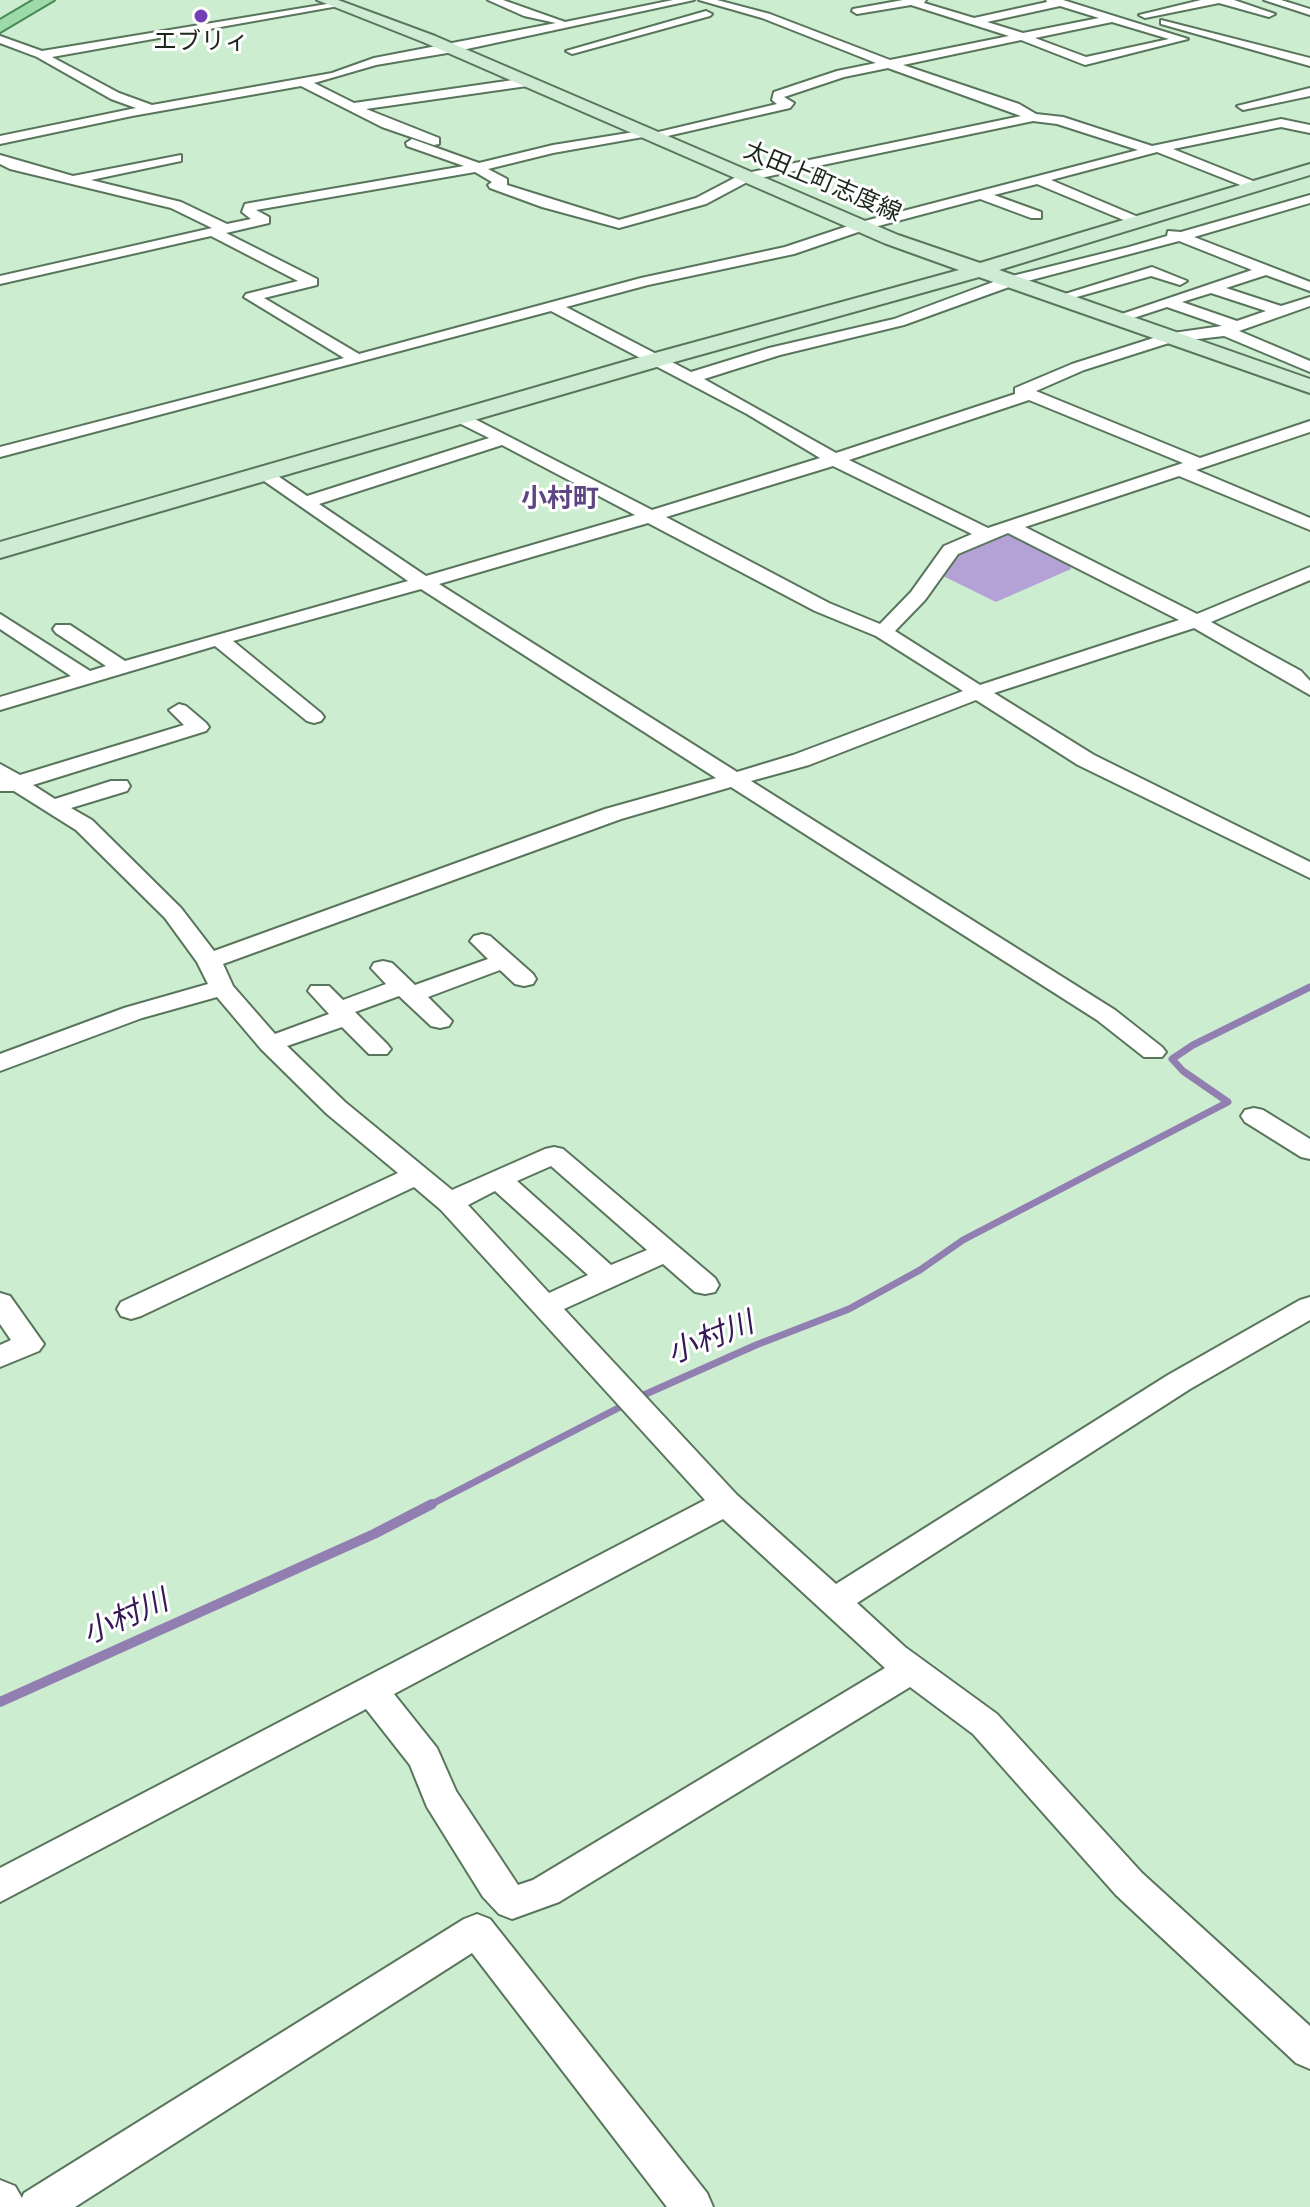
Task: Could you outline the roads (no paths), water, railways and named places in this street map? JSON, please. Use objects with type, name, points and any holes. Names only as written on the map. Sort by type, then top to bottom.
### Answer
[{"type":"main road","points":[[0,20],[34,0]]},
{"type":"main road","points":[[0,27],[46,0]]},
{"type":"main road","name":"太田上町志度線","points":[[333,9],[366,15],[452,49],[862,226],[1310,386]]},
{"type":"main road","points":[[0,550],[652,361],[979,270],[1310,169]]},
{"type":"street","points":[[493,0],[528,14],[617,38]]},
{"type":"street","points":[[0,140],[150,108],[334,76],[374,62],[689,0]]},
{"type":"street","points":[[704,0],[766,16],[889,64],[1015,107],[1033,117]]},
{"type":"street","points":[[572,51],[764,0]]},
{"type":"street","points":[[1084,0],[1137,10],[1310,62]]},
{"type":"street","points":[[1222,0],[1269,14]]},
{"type":"street","points":[[857,11],[916,1],[1085,61],[1182,39],[1056,1],[974,21]]},
{"type":"street","points":[[1137,10],[1160,6],[1183,7],[1206,1]]},
{"type":"street","points":[[1245,7],[1271,1],[1310,12]]},
{"type":"street","points":[[944,11],[972,6]]},
{"type":"street","points":[[41,55],[333,9]]},
{"type":"street","points":[[1005,31],[1092,12]]},
{"type":"street","points":[[0,280],[264,220],[249,212],[250,207],[477,159],[648,135],[786,105],[788,103],[776,98],[778,95],[841,74],[1111,18]]},
{"type":"street","points":[[244,21],[266,29]]},
{"type":"street","points":[[1119,34],[1146,29]]},
{"type":"street","points":[[0,39],[41,55],[115,96],[150,108]]},
{"type":"street","points":[[1051,49],[1078,43]]},
{"type":"street","points":[[334,76],[348,83]]},
{"type":"street","points":[[303,82],[350,107],[477,159],[502,182],[495,185],[547,204],[619,224],[701,201],[747,177],[1033,117],[1059,120],[1155,149],[1253,186]]},
{"type":"street","points":[[350,107],[527,82]]},
{"type":"street","points":[[362,89],[391,103]]},
{"type":"street","points":[[1243,106],[1310,92]]},
{"type":"street","points":[[1278,122],[1310,116]]},
{"type":"street","points":[[0,452],[646,281],[789,251],[862,226],[1155,149],[1281,123],[1310,129]]},
{"type":"street","points":[[412,143],[477,159]]},
{"type":"street","points":[[74,180],[176,158]]},
{"type":"street","points":[[0,159],[176,205],[312,282],[251,297],[357,359]]},
{"type":"street","points":[[1041,181],[1266,270],[1309,296]]},
{"type":"street","points":[[981,195],[1036,215]]},
{"type":"street","points":[[687,379],[775,351],[899,322],[1011,281],[1310,199]]},
{"type":"street","points":[[926,209],[949,217]]},
{"type":"street","points":[[1118,318],[1266,270]]},
{"type":"street","points":[[1059,298],[1152,271],[1180,281]]},
{"type":"street","points":[[1239,279],[1273,290],[1309,296]]},
{"type":"street","points":[[1212,288],[1281,311]]},
{"type":"street","points":[[1200,464],[1021,391],[1078,367],[1173,337],[1230,328],[1281,311],[1309,296]]},
{"type":"street","points":[[1168,302],[1310,367]]},
{"type":"street","points":[[552,306],[652,361],[753,411],[835,460],[987,534]]},
{"type":"street","points":[[0,704],[218,639],[532,553],[933,429],[1030,394]]},
{"type":"street","points":[[461,417],[822,607],[883,632],[1086,760],[1310,871]]},
{"type":"street","points":[[883,632],[918,596],[951,550],[987,534],[1138,481],[1200,464],[1310,426]]},
{"type":"street","points":[[307,502],[504,439]]},
{"type":"street","points":[[1180,470],[1310,525]]},
{"type":"street","points":[[263,474],[422,582],[1106,1015],[1153,1052]]},
{"type":"street","points":[[1010,527],[1196,621],[1294,675],[1299,683],[1310,689]]},
{"type":"street","points":[[209,961],[613,814],[737,781],[801,760],[981,691],[1196,621],[1310,573]]},
{"type":"street","points":[[0,620],[87,678]]},
{"type":"street","points":[[63,629],[121,667]]},
{"type":"street","points":[[218,639],[314,717]]},
{"type":"street","points":[[5,780],[199,727],[179,710]]},
{"type":"street","points":[[5,780],[84,825],[173,913],[209,961],[222,988],[270,1044],[336,1108],[451,1204],[726,1503],[912,1669],[985,1724],[1129,1884],[1310,2051]]},
{"type":"street","points":[[53,807],[119,786]]},
{"type":"street","points":[[482,941],[524,979]]},
{"type":"street","points":[[270,1044],[342,1013],[504,961]]},
{"type":"street","points":[[383,968],[440,1021]]},
{"type":"street","points":[[0,1063],[133,1013],[222,988]]},
{"type":"street","points":[[320,991],[378,1049]]},
{"type":"street","points":[[1254,1116],[1310,1151]]},
{"type":"street","points":[[451,1204],[465,1194],[554,1155],[705,1285]]},
{"type":"street","points":[[131,1309],[417,1175]]},
{"type":"street","points":[[498,1179],[608,1278]]},
{"type":"street","points":[[544,1306],[666,1252]]},
{"type":"street","points":[[0,1303],[29,1344],[0,1357]]},
{"type":"street","points":[[835,1601],[1179,1382],[1310,1307]]},
{"type":"street","points":[[0,1886],[726,1503]]},
{"type":"street","points":[[372,1692],[425,1758],[440,1797],[496,1886],[512,1903],[546,1891],[912,1669]]},
{"type":"street","points":[[39,2207],[477,1930],[692,2207]]},
{"type":"street","points":[[0,2200],[6,2207]]},
{"type":"waterway","name":"小村川","points":[[637,1398],[756,1345],[849,1309],[920,1270],[963,1240],[1228,1102],[1183,1071],[1172,1059],[1193,1045],[1310,987]]},
{"type":"waterway","name":"小村川","points":[[428,1506],[626,1404]]},
{"type":"waterway","name":"小村川","points":[[0,1702],[374,1534],[432,1504]]},
{"type":"place","name":"エブリィ","points":[[201,16]]},
{"type":"district","name":"小村町","points":[[560,500]]}]
